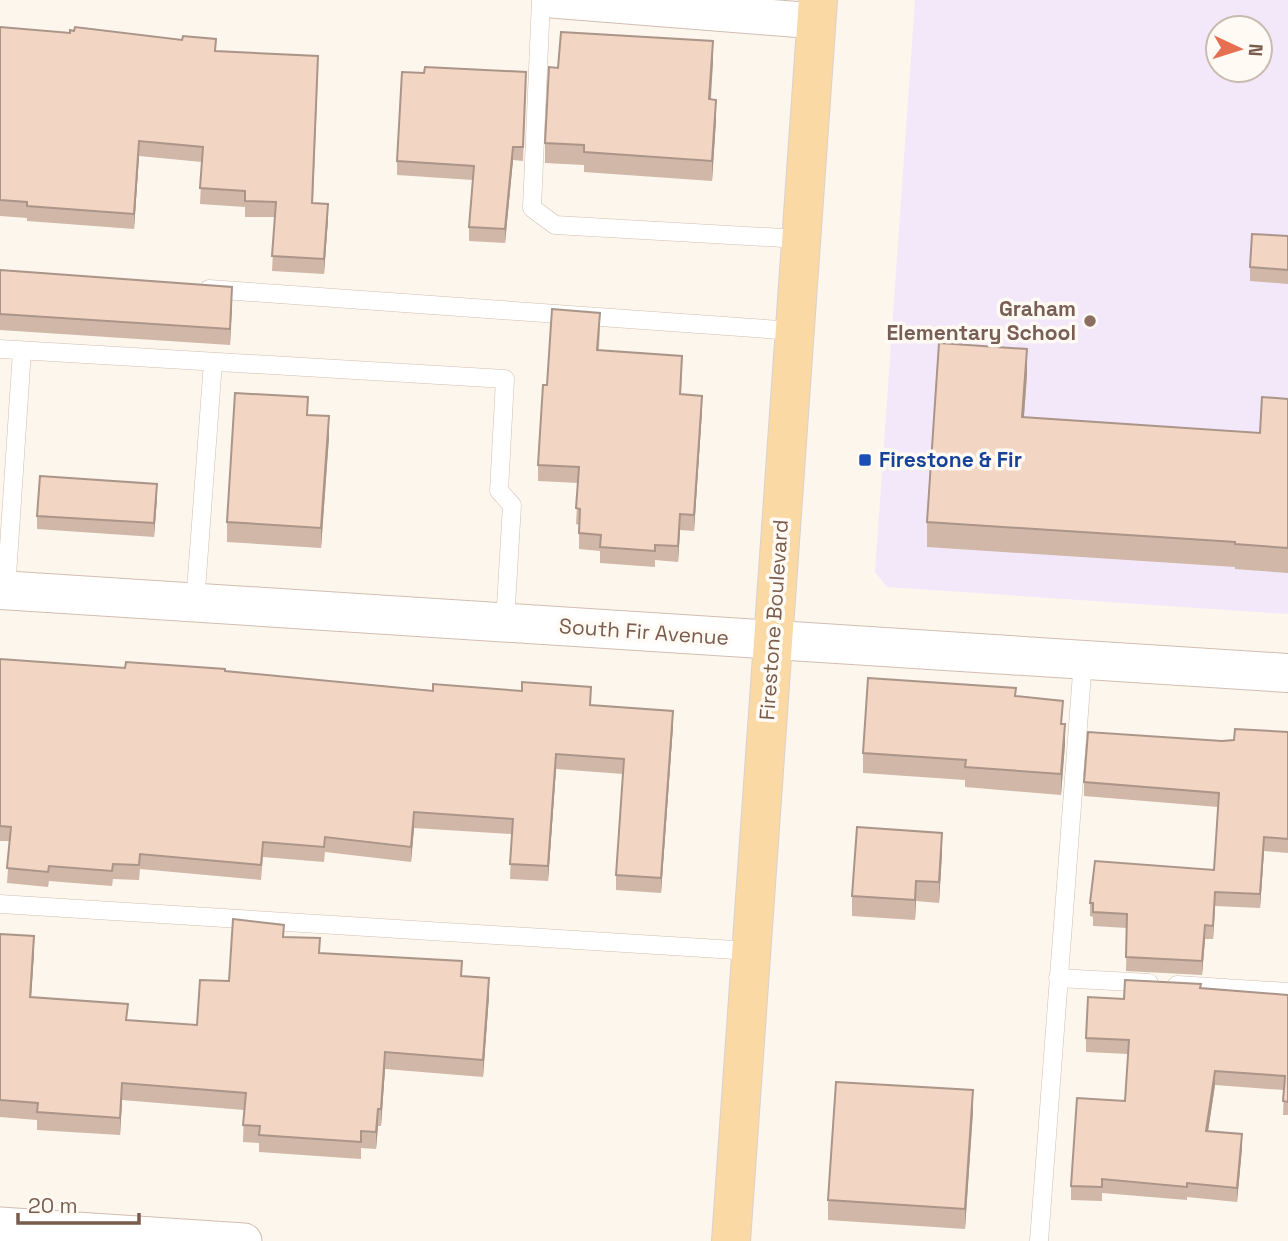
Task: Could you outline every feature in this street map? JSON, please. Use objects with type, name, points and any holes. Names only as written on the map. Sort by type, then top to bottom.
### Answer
[{"type":"main road","name":"Firestone Boulevard","points":[[731,1241],[817,10]]},
{"type":"street","points":[[552,0],[817,10]]},
{"type":"street","name":"South Fir Avenue","points":[[3,590],[1288,673]]},
{"type":"street","points":[[0,1225],[244,1241]]},
{"type":"lane","points":[[541,0],[532,208],[555,225],[801,239]]},
{"type":"lane","points":[[193,288],[794,331]]},
{"type":"lane","points":[[0,349],[505,379],[499,491],[512,505],[505,623]]},
{"type":"lane","points":[[3,590],[22,351]]},
{"type":"lane","points":[[195,604],[213,362]]},
{"type":"lane","points":[[1039,1241],[1083,660]]},
{"type":"lane","points":[[0,904],[751,950]]},
{"type":"lane","points":[[1058,978],[1288,992]]},
{"type":"shaded area","name":"Graham Elementary School","points":[[915,0],[1288,0],[1288,614],[887,587],[875,572]]},
{"type":"building","points":[[0,27],[70,33],[75,27],[182,40],[183,36],[216,39],[215,51],[318,56],[312,203],[328,204],[324,259],[272,256],[276,202],[245,201],[245,191],[200,188],[203,147],[139,141],[134,214],[27,206],[27,202],[0,200]]},
{"type":"building","points":[[561,32],[713,41],[709,99],[716,100],[712,161],[584,152],[584,145],[545,143],[549,67],[558,68]]},
{"type":"building","points":[[425,67],[526,72],[523,147],[513,147],[505,229],[469,227],[474,166],[397,161],[402,72],[424,73]]},
{"type":"building","points":[[1252,234],[1288,236],[1288,270],[1250,267]]},
{"type":"building","points":[[0,270],[232,287],[230,329],[0,314]]},
{"type":"building","points":[[552,309],[600,313],[597,350],[682,356],[680,394],[702,396],[694,515],[680,514],[678,546],[655,545],[655,551],[600,547],[601,535],[579,533],[580,509],[576,508],[579,467],[538,465],[543,385],[547,385]]},
{"type":"building","points":[[939,343],[1027,349],[1022,417],[1260,433],[1262,397],[1288,399],[1288,548],[1235,542],[927,522]]},
{"type":"building","points":[[235,393],[308,397],[307,415],[329,416],[321,528],[227,522]]},
{"type":"building","points":[[40,476],[157,484],[154,523],[37,516]]},
{"type":"building","points":[[0,659],[125,668],[126,662],[225,669],[433,691],[433,684],[522,691],[522,682],[591,687],[590,705],[673,711],[661,878],[616,875],[624,759],[556,754],[548,866],[510,864],[513,819],[414,812],[411,847],[325,837],[324,847],[263,842],[261,865],[140,854],[139,865],[113,864],[112,871],[49,866],[48,872],[7,868],[11,827],[0,826]]},
{"type":"building","points":[[868,678],[1016,688],[1015,696],[1063,701],[1061,724],[1065,724],[1061,774],[965,767],[966,760],[863,753]]},
{"type":"building","points":[[1235,729],[1288,732],[1288,839],[1264,837],[1260,894],[1215,892],[1213,926],[1205,925],[1202,961],[1126,957],[1127,914],[1093,912],[1093,903],[1090,903],[1095,861],[1214,870],[1219,793],[1084,782],[1088,732],[1222,741],[1234,740]]},
{"type":"building","points":[[857,827],[942,833],[939,882],[916,881],[915,900],[852,896]]},
{"type":"building","points":[[233,919],[284,925],[283,937],[320,938],[319,953],[462,961],[461,976],[489,978],[483,1060],[385,1052],[381,1109],[378,1109],[376,1132],[361,1131],[361,1142],[259,1135],[260,1126],[243,1125],[246,1093],[122,1083],[120,1118],[37,1112],[38,1103],[0,1100],[0,934],[34,936],[30,997],[128,1004],[126,1020],[197,1025],[200,980],[229,981]]},
{"type":"building","points":[[1125,980],[1201,984],[1200,988],[1288,995],[1288,1102],[1283,1101],[1285,1076],[1215,1071],[1206,1131],[1242,1134],[1237,1188],[1187,1183],[1187,1187],[1102,1179],[1102,1187],[1071,1186],[1077,1098],[1125,1101],[1129,1040],[1086,1038],[1088,997],[1124,999]]},
{"type":"building","points":[[836,1082],[973,1090],[965,1209],[828,1200]]},
{"type":"place","name":"Graham Elementary School","points":[[1090,321]]},
{"type":"place","name":"Firestone & Fir","points":[[865,460]]}]
